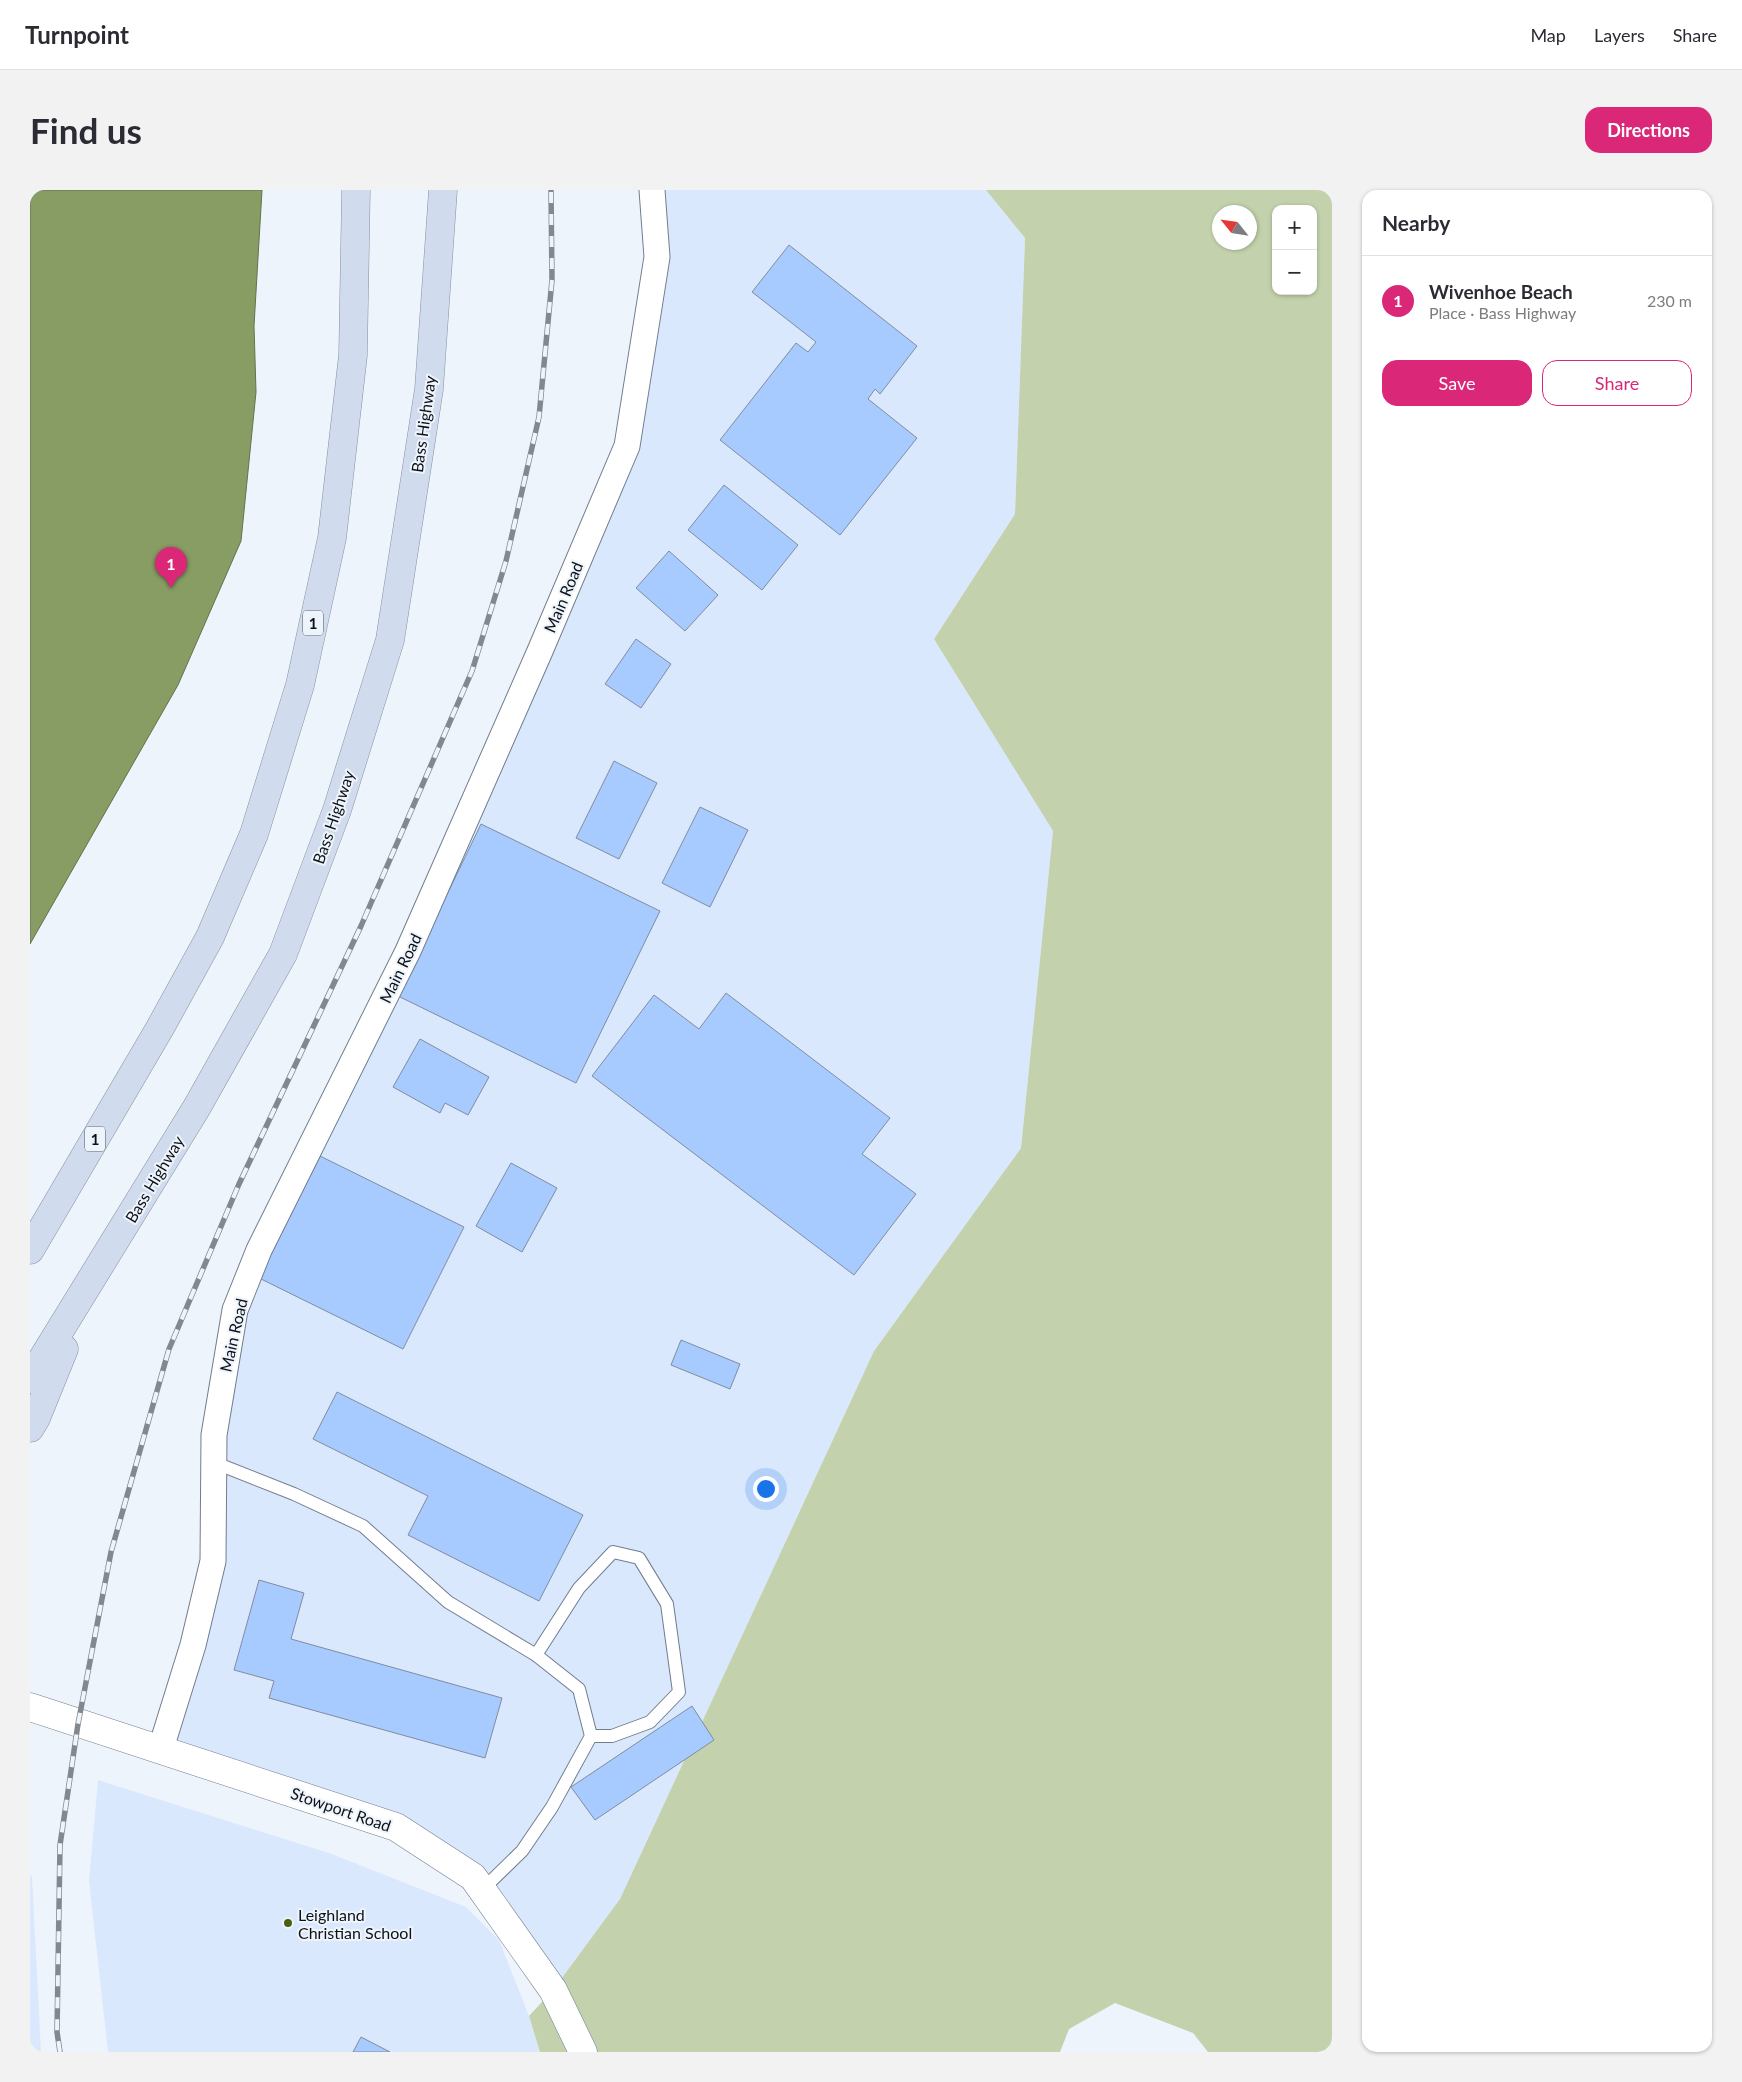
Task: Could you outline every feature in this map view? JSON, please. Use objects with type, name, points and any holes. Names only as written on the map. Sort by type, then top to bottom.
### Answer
[{"type":"highway","name":"1","points":[[30,1250],[160,1028],[210,937],[254,834],[300,685],[332,538],[353,355],[356,190]]},
{"type":"highway","name":"Bass Highway","points":[[30,1379],[197,1107],[283,954],[337,810],[390,640],[429,389],[443,190]]},
{"type":"highway","points":[[30,1428],[36,1418],[89,1285]]},
{"type":"main road","name":"Stowport Road","points":[[30,1707],[160,1748],[396,1827],[473,1877],[553,1990],[582,2052]]},
{"type":"street","name":"Main Road","points":[[160,1748],[193,1645],[212,1562],[214,1435],[235,1310],[259,1250],[408,951],[627,446],[657,257],[652,190]]},
{"type":"lane","points":[[214,1462],[294,1494],[363,1526],[448,1602],[536,1655],[580,1689],[591,1736],[552,1806],[522,1851],[482,1890]]},
{"type":"lane","points":[[536,1655],[578,1588],[613,1552],[639,1558],[667,1604],[679,1692],[650,1722],[612,1736],[591,1736]]},
{"type":"shaded area","points":[[30,190],[262,190],[254,326],[256,392],[241,541],[178,685],[30,944]]},
{"type":"shaded area","points":[[652,190],[986,190],[1025,238],[1015,514],[934,639],[1053,831],[1021,1148],[874,1351],[620,1899],[553,1990],[482,1890],[430,1849],[161,1748],[193,1645],[235,1310],[627,446]]},
{"type":"shaded area","points":[[986,190],[1332,190],[1332,2052],[1208,2052],[1193,2033],[1115,2003],[1069,2029],[1060,2052],[540,2052],[529,2016],[553,1990],[620,1899],[874,1351],[1021,1148],[1053,831],[934,639],[1015,514],[1025,238]]},
{"type":"shaded area","name":"Leighland Christian School","points":[[98,1780],[329,1853],[466,1907],[499,1940],[529,2016],[540,2052],[108,2052],[89,1881]]},
{"type":"shaded area","points":[[30,1875],[32,1877],[41,2052],[30,2052]]},
{"type":"building","points":[[789,245],[917,346],[880,394],[875,389],[868,399],[917,438],[840,535],[720,440],[796,343],[808,352],[816,342],[752,292]]},
{"type":"building","points":[[724,485],[798,545],[762,590],[688,530]]},
{"type":"building","points":[[669,551],[718,595],[685,631],[636,588]]},
{"type":"building","points":[[636,639],[671,664],[641,708],[605,684]]},
{"type":"building","points":[[614,761],[657,783],[619,859],[576,838]]},
{"type":"building","points":[[700,807],[748,830],[710,907],[662,883]]},
{"type":"building","points":[[481,824],[660,911],[576,1083],[398,996]]},
{"type":"building","points":[[726,993],[890,1118],[862,1154],[916,1194],[854,1275],[592,1076],[654,995],[699,1029]]},
{"type":"building","points":[[420,1039],[489,1077],[468,1115],[445,1103],[440,1113],[393,1087]]},
{"type":"building","points":[[320,1156],[464,1227],[403,1349],[259,1278]]},
{"type":"building","points":[[511,1163],[557,1188],[522,1252],[476,1226]]},
{"type":"building","points":[[681,1340],[740,1364],[730,1389],[671,1365]]},
{"type":"building","points":[[337,1392],[583,1515],[539,1601],[408,1535],[428,1496],[313,1439]]},
{"type":"building","points":[[259,1580],[304,1593],[291,1639],[502,1698],[485,1758],[269,1698],[274,1681],[234,1670]]},
{"type":"building","points":[[692,1706],[714,1740],[595,1820],[571,1787]]},
{"type":"building","points":[[361,2037],[390,2052],[353,2052]]},
{"type":"railway","points":[[60,2052],[57,2032],[60,1845],[78,1724],[111,1552],[169,1349],[239,1184],[361,926],[472,671],[506,561],[539,417],[552,280],[551,190]]},
{"type":"place","name":"Wivenhoe Beach","points":[[171,588]]},
{"type":"place","name":"Leighland Christian School","points":[[288,1923]]}]
